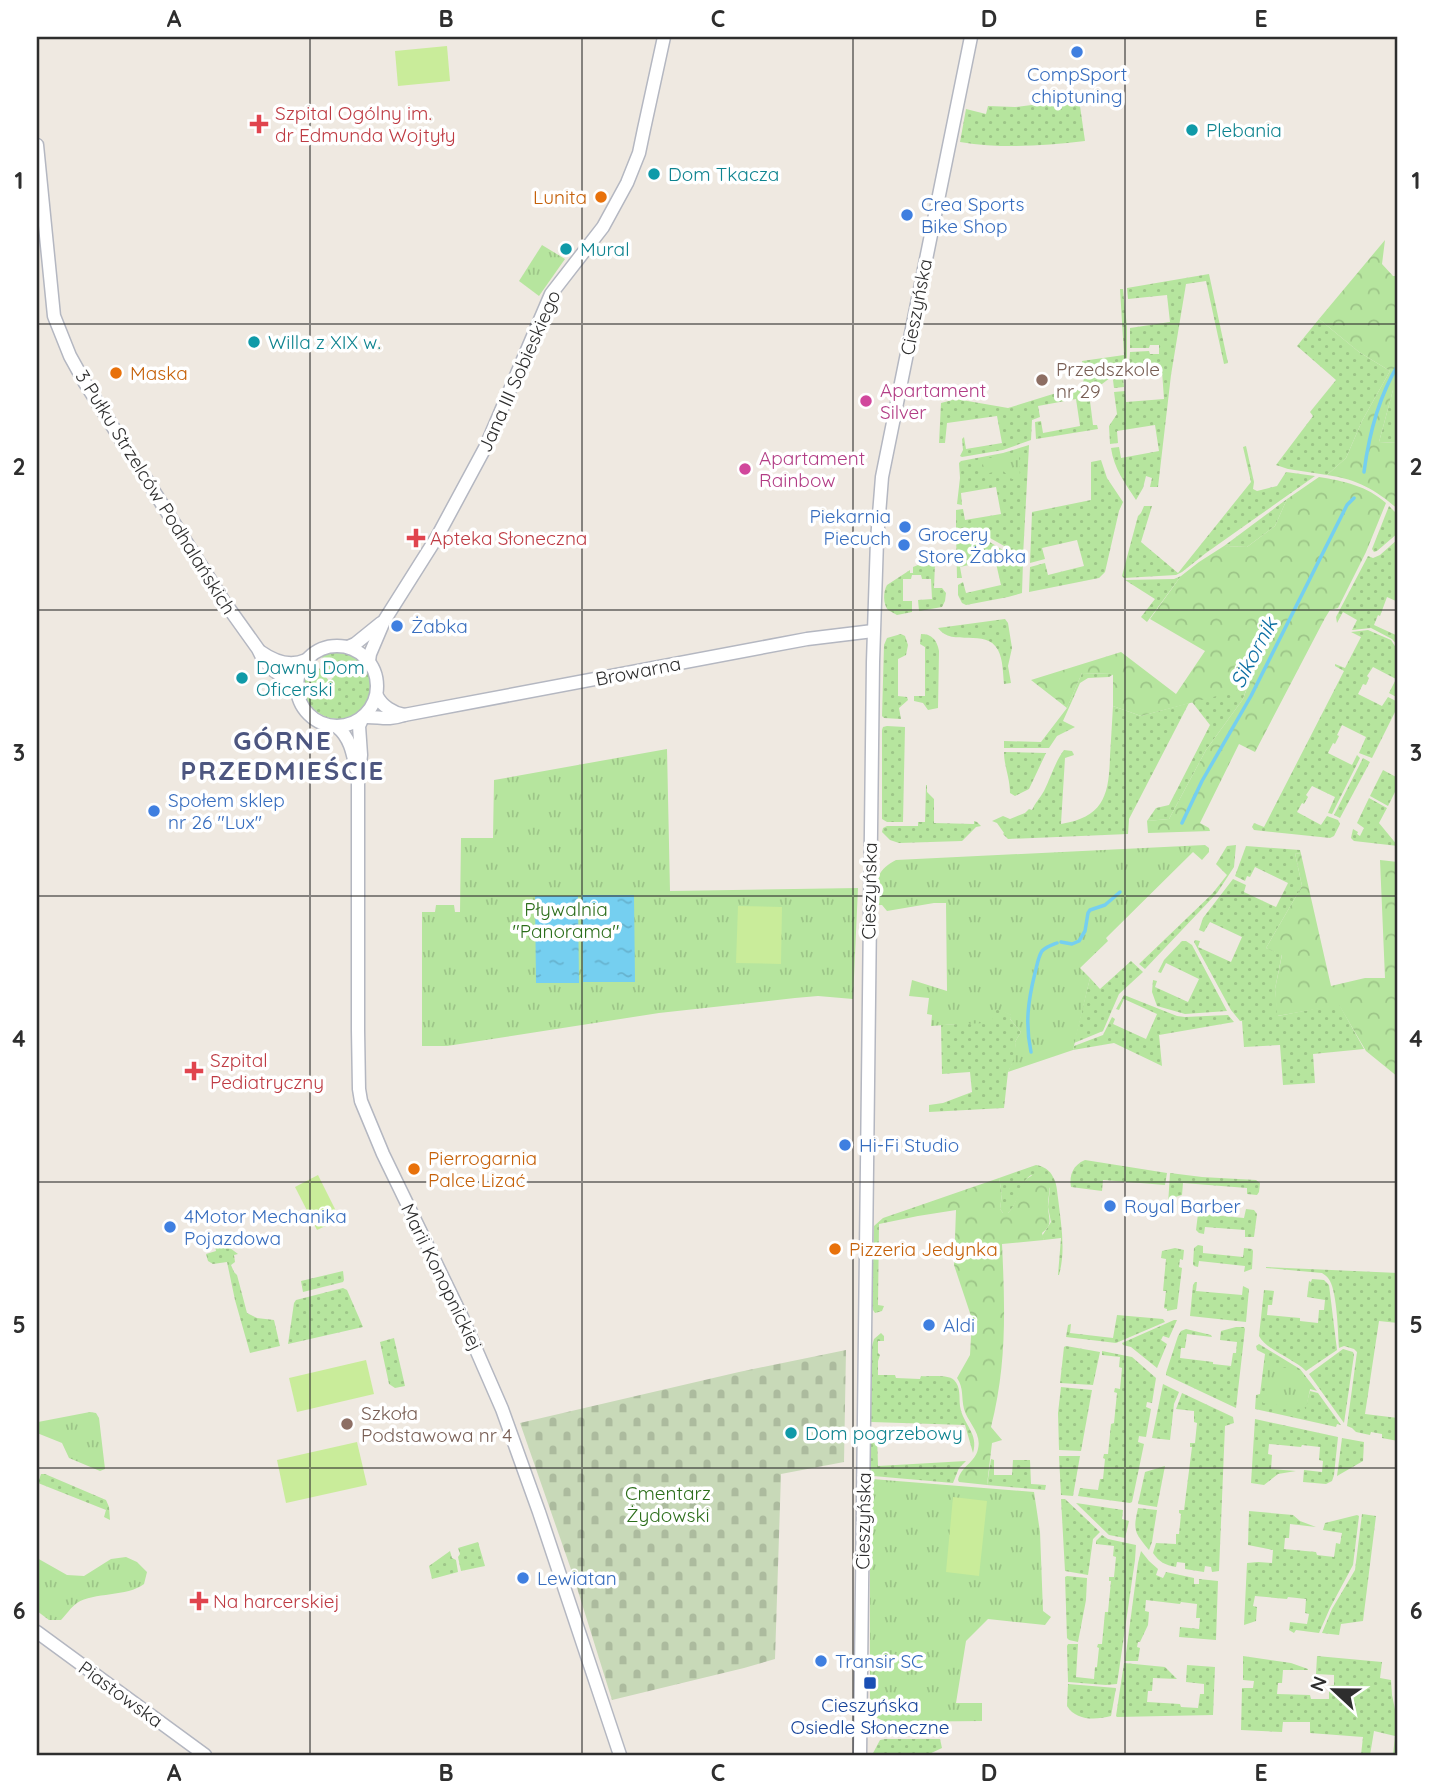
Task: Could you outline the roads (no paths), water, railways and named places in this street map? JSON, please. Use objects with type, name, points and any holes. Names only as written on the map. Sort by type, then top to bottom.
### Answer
[{"type":"street","name":"Jana III Sobieskiego","points":[[369,661],[384,621],[437,537],[486,446],[551,294],[596,238],[622,195],[639,153],[664,37]]},
{"type":"street","name":"Cieszyńska","points":[[860,1755],[873,631],[877,540],[882,477],[971,37]]},
{"type":"street","name":"3 Pułku Strzelców Podhalańskich","points":[[37,145],[52,306],[59,332],[70,356],[223,600],[269,666],[297,690]]},
{"type":"street","name":"Jana III Sobieskiego","points":[[348,647],[384,621]]},
{"type":"street","name":"Browarna","points":[[363,717],[393,719],[807,639],[873,631]]},
{"type":"street","points":[[326,647],[348,647],[360,652],[369,661],[376,673],[377,696],[363,717],[337,727],[311,717],[300,703],[298,674],[312,654],[326,647]]},
{"type":"street","name":"3 Pułku Strzelców Podhalańskich","points":[[258,649],[287,664],[306,660]]},
{"type":"street","points":[[377,696],[380,702],[404,715]]},
{"type":"street","name":"Marii Konopnickiej","points":[[363,717],[359,726],[361,755],[358,783],[358,1042],[361,1101],[502,1409],[620,1755]]},
{"type":"street","name":"Marii Konopnickiej","points":[[337,727],[344,732],[349,743],[358,783]]},
{"type":"street","name":"Piastowska","points":[[37,1632],[205,1755]]},
{"type":"water","points":[[582,895],[634,895],[635,982],[583,982]]},
{"type":"water","points":[[535,896],[578,896],[579,983],[536,983]]},
{"type":"waterway","name":"Sikornik","points":[[1364,472],[1375,417],[1398,365]]},
{"type":"waterway","name":"Sikornik","points":[[1182,823],[1202,781],[1251,696],[1347,505],[1354,498]]},
{"type":"waterway","points":[[1061,942],[1072,944],[1079,941],[1085,931],[1090,910],[1105,905],[1120,892]]},
{"type":"waterway","name":"Sikornik","points":[[1031,1052],[1028,1012],[1035,973],[1042,951],[1057,943]]},
{"type":"place","name":"CompSport chiptuning","points":[[1077,52]]},
{"type":"place","name":"Szpital Ogólny im. dr Edmunda Wojtyły","points":[[259,124]]},
{"type":"place","name":"Plebania","points":[[1192,130]]},
{"type":"place","name":"Dom Tkacza","points":[[654,174]]},
{"type":"place","name":"Lunita","points":[[601,197]]},
{"type":"place","name":"Crea Sports Bike Shop","points":[[907,215]]},
{"type":"place","name":"Mural","points":[[566,249]]},
{"type":"place","name":"Willa z XIX w.","points":[[254,342]]},
{"type":"place","name":"Maska","points":[[116,373]]},
{"type":"place","name":"Przedszkole nr 29","points":[[1042,380]]},
{"type":"place","name":"Apartament Silver","points":[[866,401]]},
{"type":"place","name":"Apartament Rainbow","points":[[745,469]]},
{"type":"place","name":"Piekarnia Piecuch","points":[[905,527]]},
{"type":"place","name":"Apteka Słoneczna","points":[[416,538]]},
{"type":"place","name":"Grocery Store Żabka","points":[[904,545]]},
{"type":"place","name":"Żabka","points":[[397,626]]},
{"type":"place","name":"Dawny Dom Oficerski","points":[[242,678]]},
{"type":"place","name":"Społem sklep nr 26 \"Lux\"","points":[[154,811]]},
{"type":"place","name":"Szpital Pediatryczny","points":[[194,1071]]},
{"type":"place","name":"Hi-Fi Studio","points":[[845,1145]]},
{"type":"place","name":"Pierrogarnia Palce Lizać","points":[[414,1169]]},
{"type":"place","name":"Royal Barber","points":[[1110,1206]]},
{"type":"place","name":"4Motor Mechanika Pojazdowa","points":[[170,1227]]},
{"type":"place","name":"Pizzeria Jedynka","points":[[835,1249]]},
{"type":"place","name":"Aldi","points":[[929,1325]]},
{"type":"place","name":"Szkoła Podstawowa nr 4","points":[[347,1424]]},
{"type":"place","name":"Dom pogrzebowy","points":[[791,1433]]},
{"type":"place","name":"Lewiatan","points":[[523,1578]]},
{"type":"place","name":"Na harcerskiej","points":[[199,1601]]},
{"type":"place","name":"Transir SC","points":[[821,1661]]},
{"type":"place","name":"Cieszyńska Osiedle Słoneczne","points":[[870,1683]]},
{"type":"district","name":"GÓRNE PRZEDMIEŚCIE","points":[[283,756]]},
{"type":"park label","name":"Pływalnia \"Panorama\"","points":[[566,920]]},
{"type":"park label","name":"Cmentarz Żydowski","points":[[668,1504]]}]
